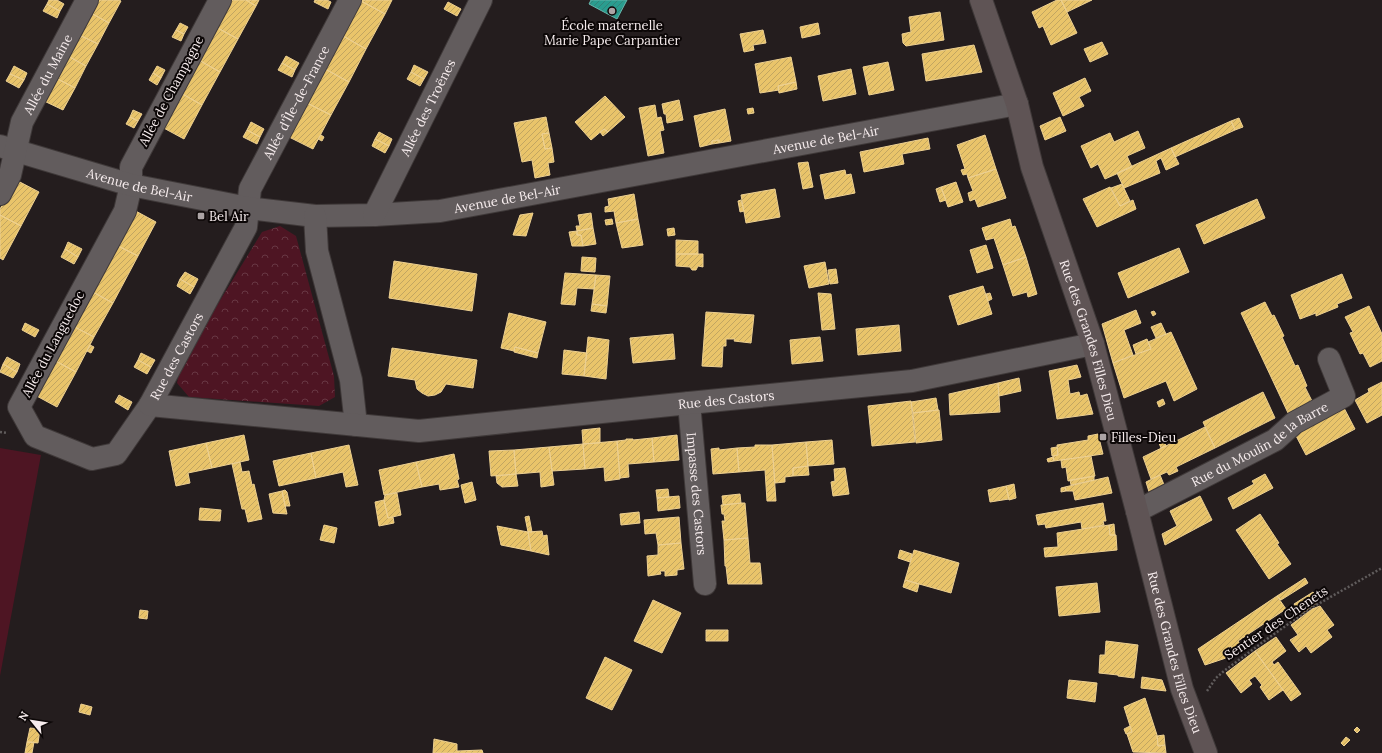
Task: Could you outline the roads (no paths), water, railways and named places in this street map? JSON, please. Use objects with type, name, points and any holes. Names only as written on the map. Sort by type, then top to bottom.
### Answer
[{"type":"main road","name":"Rue des Grandes Filles Dieu","points":[[981,0],[1016,104],[1032,166],[1093,344],[1138,511],[1182,689],[1206,753]]},
{"type":"street","name":"Allée du Maine","points":[[0,194],[10,175],[8,148],[87,0]]},
{"type":"street","name":"Allée de Champagne","points":[[131,185],[131,167],[220,0]]},
{"type":"street","name":"Allée d'Île-de-France","points":[[248,208],[250,189],[350,0]]},
{"type":"street","name":"Allée des Troënes","points":[[374,215],[481,0]]},
{"type":"street","name":"Avenue de Bel-Air","points":[[8,148],[131,185],[248,208],[315,216],[374,215],[440,211],[1016,104]]},
{"type":"street","name":"Allée du Languedoc","points":[[131,185],[125,211],[19,407],[35,436],[92,459],[116,454],[150,404]]},
{"type":"street","name":"Rue des Castors","points":[[248,208],[246,227],[150,404],[419,431],[689,402],[912,381],[1093,344]]},
{"type":"street","points":[[315,216],[317,251],[351,380],[356,425]]},
{"type":"street","name":"Rue du Moulin de la Barre","points":[[1138,511],[1275,440],[1294,423],[1344,396],[1329,358]]},
{"type":"street","name":"Impasse des Castors","points":[[689,402],[705,584]]},
{"type":"place","name":"École maternelle Marie Pape Carpantier","points":[[612,11]]},
{"type":"place","name":"Bel Air","points":[[201,216]]},
{"type":"place","name":"Filles-Dieu","points":[[1103,437]]}]
